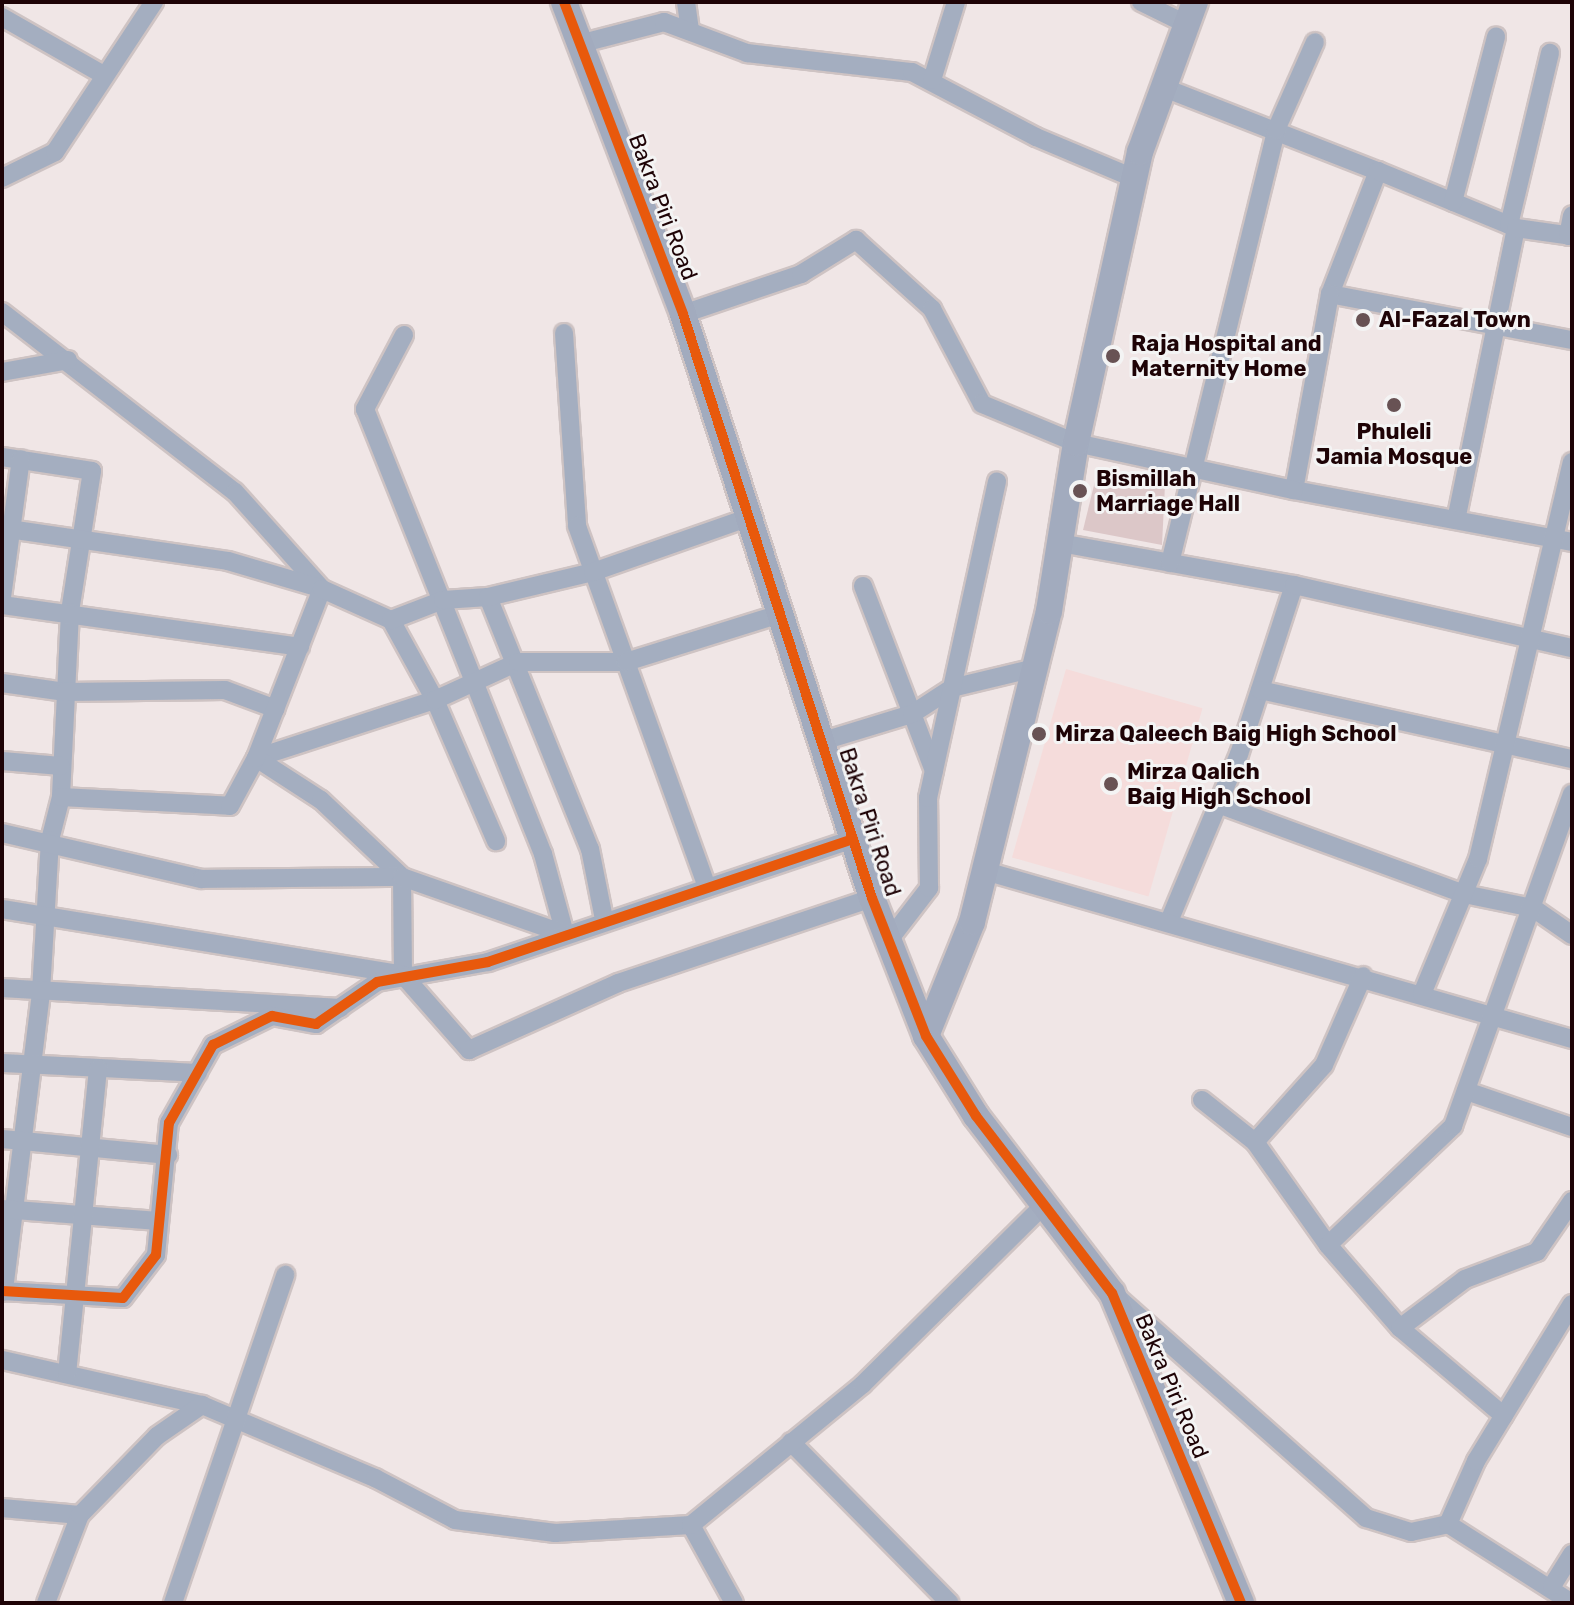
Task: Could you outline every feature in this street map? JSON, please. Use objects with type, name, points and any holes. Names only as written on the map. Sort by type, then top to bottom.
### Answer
[{"type":"street","points":[[2,178],[55,152],[102,74],[154,2]]},
{"type":"street","name":"Bakra Piri Road","points":[[564,2],[683,314],[872,898],[926,1036],[1042,1207],[1112,1293],[1241,1603]]},
{"type":"street","points":[[686,2],[690,29]]},
{"type":"street","points":[[932,80],[956,2]]},
{"type":"street","points":[[926,1036],[972,922],[1035,668],[1076,443],[1136,179],[1162,87],[1190,13],[1141,2]]},
{"type":"street","points":[[2,17],[102,74]]},
{"type":"street","points":[[579,44],[664,22],[690,29],[747,53],[912,72],[1036,137],[1136,179]]},
{"type":"street","points":[[1453,202],[1496,37]]},
{"type":"street","points":[[1170,563],[1276,130],[1315,42]]},
{"type":"street","points":[[1456,520],[1492,323],[1550,53]]},
{"type":"street","points":[[1162,87],[1276,130],[1512,227],[1570,236],[1572,215]]},
{"type":"street","points":[[1294,490],[1330,294],[1378,171]]},
{"type":"street","points":[[683,314],[801,274],[856,240],[932,309],[982,404],[1076,443],[1196,465],[1294,490],[1563,540]]},
{"type":"street","points":[[1330,294],[1572,340]]},
{"type":"street","points":[[2,312],[235,492],[322,589]]},
{"type":"street","points":[[564,333],[577,526],[706,884]]},
{"type":"street","points":[[404,335],[365,409],[543,854],[565,934]]},
{"type":"street","points":[[2,372],[68,360]]},
{"type":"street","points":[[2,597],[11,458],[92,471],[84,539],[70,612],[61,797],[50,840],[41,913],[41,993],[32,1065],[11,1140],[3,1292],[123,1298],[156,1255],[169,1123],[213,1045],[272,1016],[316,1024],[377,982],[488,962],[706,884],[853,839]]},
{"type":"street","points":[[1422,994],[1464,894],[1531,639],[1563,540],[1572,462]]},
{"type":"street","points":[[889,940],[929,888],[934,771],[997,481]]},
{"type":"street","points":[[391,620],[443,600],[488,597],[593,572],[747,518]]},
{"type":"street","points":[[6,529],[228,561],[322,589],[391,620],[435,700],[496,841]]},
{"type":"street","points":[[1060,543],[1294,585],[1572,648]]},
{"type":"street","points":[[1169,921],[1218,804],[1294,585]]},
{"type":"street","points":[[863,586],[934,771]]},
{"type":"street","points":[[61,797],[230,806],[256,758],[322,589]]},
{"type":"street","points":[[488,597],[518,662],[590,849],[604,919]]},
{"type":"street","points":[[2,605],[70,612],[300,647]]},
{"type":"street","points":[[256,758],[435,700],[474,679],[518,662],[626,662],[780,614]]},
{"type":"street","points":[[823,741],[912,714],[952,688],[1035,668]]},
{"type":"street","points":[[2,683],[65,692],[225,690],[276,709]]},
{"type":"street","points":[[1260,690],[1572,759]]},
{"type":"street","points":[[256,758],[321,800],[402,877],[403,975]]},
{"type":"street","points":[[2,761],[61,766]]},
{"type":"street","points":[[1328,1245],[1453,1126],[1495,1016],[1572,794]]},
{"type":"street","points":[[1218,804],[1464,894],[1533,908],[1572,935]]},
{"type":"street","points":[[2,833],[50,840],[202,879],[402,877],[565,934]]},
{"type":"street","points":[[985,871],[1363,976],[1572,1039]]},
{"type":"street","points":[[2,909],[403,975],[469,1050],[618,983],[872,898]]},
{"type":"street","points":[[1255,1142],[1324,1065],[1363,976]]},
{"type":"street","points":[[2,988],[41,993],[340,1008]]},
{"type":"street","points":[[2,1063],[198,1073]]},
{"type":"street","points":[[67,1374],[98,1069]]},
{"type":"street","points":[[1466,1091],[1572,1127]]},
{"type":"street","points":[[1202,1100],[1255,1142],[1328,1245],[1400,1328],[1504,1416]]},
{"type":"street","points":[[11,1140],[168,1155]]},
{"type":"street","points":[[1400,1328],[1465,1279],[1537,1252],[1572,1201]]},
{"type":"street","points":[[2,1360],[202,1405],[455,1520],[555,1533],[691,1525],[863,1384],[1042,1207]]},
{"type":"street","points":[[7,1209],[85,1212],[159,1221]]},
{"type":"street","points":[[173,1603],[285,1275]]},
{"type":"street","points":[[1112,1293],[1366,1518],[1411,1532],[1448,1524],[1552,1586],[1572,1603]]},
{"type":"street","points":[[1448,1524],[1504,1416],[1572,1304]]},
{"type":"street","points":[[46,1603],[80,1515],[157,1436],[202,1405]]},
{"type":"street","points":[[791,1442],[950,1603]]},
{"type":"street","points":[[2,1508],[80,1515]]},
{"type":"street","points":[[691,1525],[734,1603]]},
{"type":"street","points":[[1552,1586],[1572,1554]]},
{"type":"shaded area","name":"Mirza Qalich Baig High School","points":[[1066,669],[1202,708],[1148,897],[1012,857]]},
{"type":"building","name":"Bismillah Marriage Hall","points":[[1097,473],[1165,485],[1162,545],[1083,530]]},
{"type":"cycle path","points":[[564,2],[683,314],[872,898],[926,1036],[976,1116],[1112,1293],[1241,1603]]},
{"type":"cycle path","points":[[2,1291],[123,1298],[156,1255],[169,1123],[213,1045],[272,1016],[316,1024],[377,982],[488,962],[853,839]]},
{"type":"place","name":"Al-Fazal Town","points":[[1363,320]]},
{"type":"place","name":"Raja Hospital and Maternity Home","points":[[1113,356]]},
{"type":"place","name":"Phuleli Jamia Mosque","points":[[1394,405]]},
{"type":"place","name":"Bismillah Marriage Hall","points":[[1080,491]]},
{"type":"place","name":"Mirza Qaleech Baig High School","points":[[1039,734]]},
{"type":"place","name":"Mirza Qalich Baig High School","points":[[1111,784]]}]
